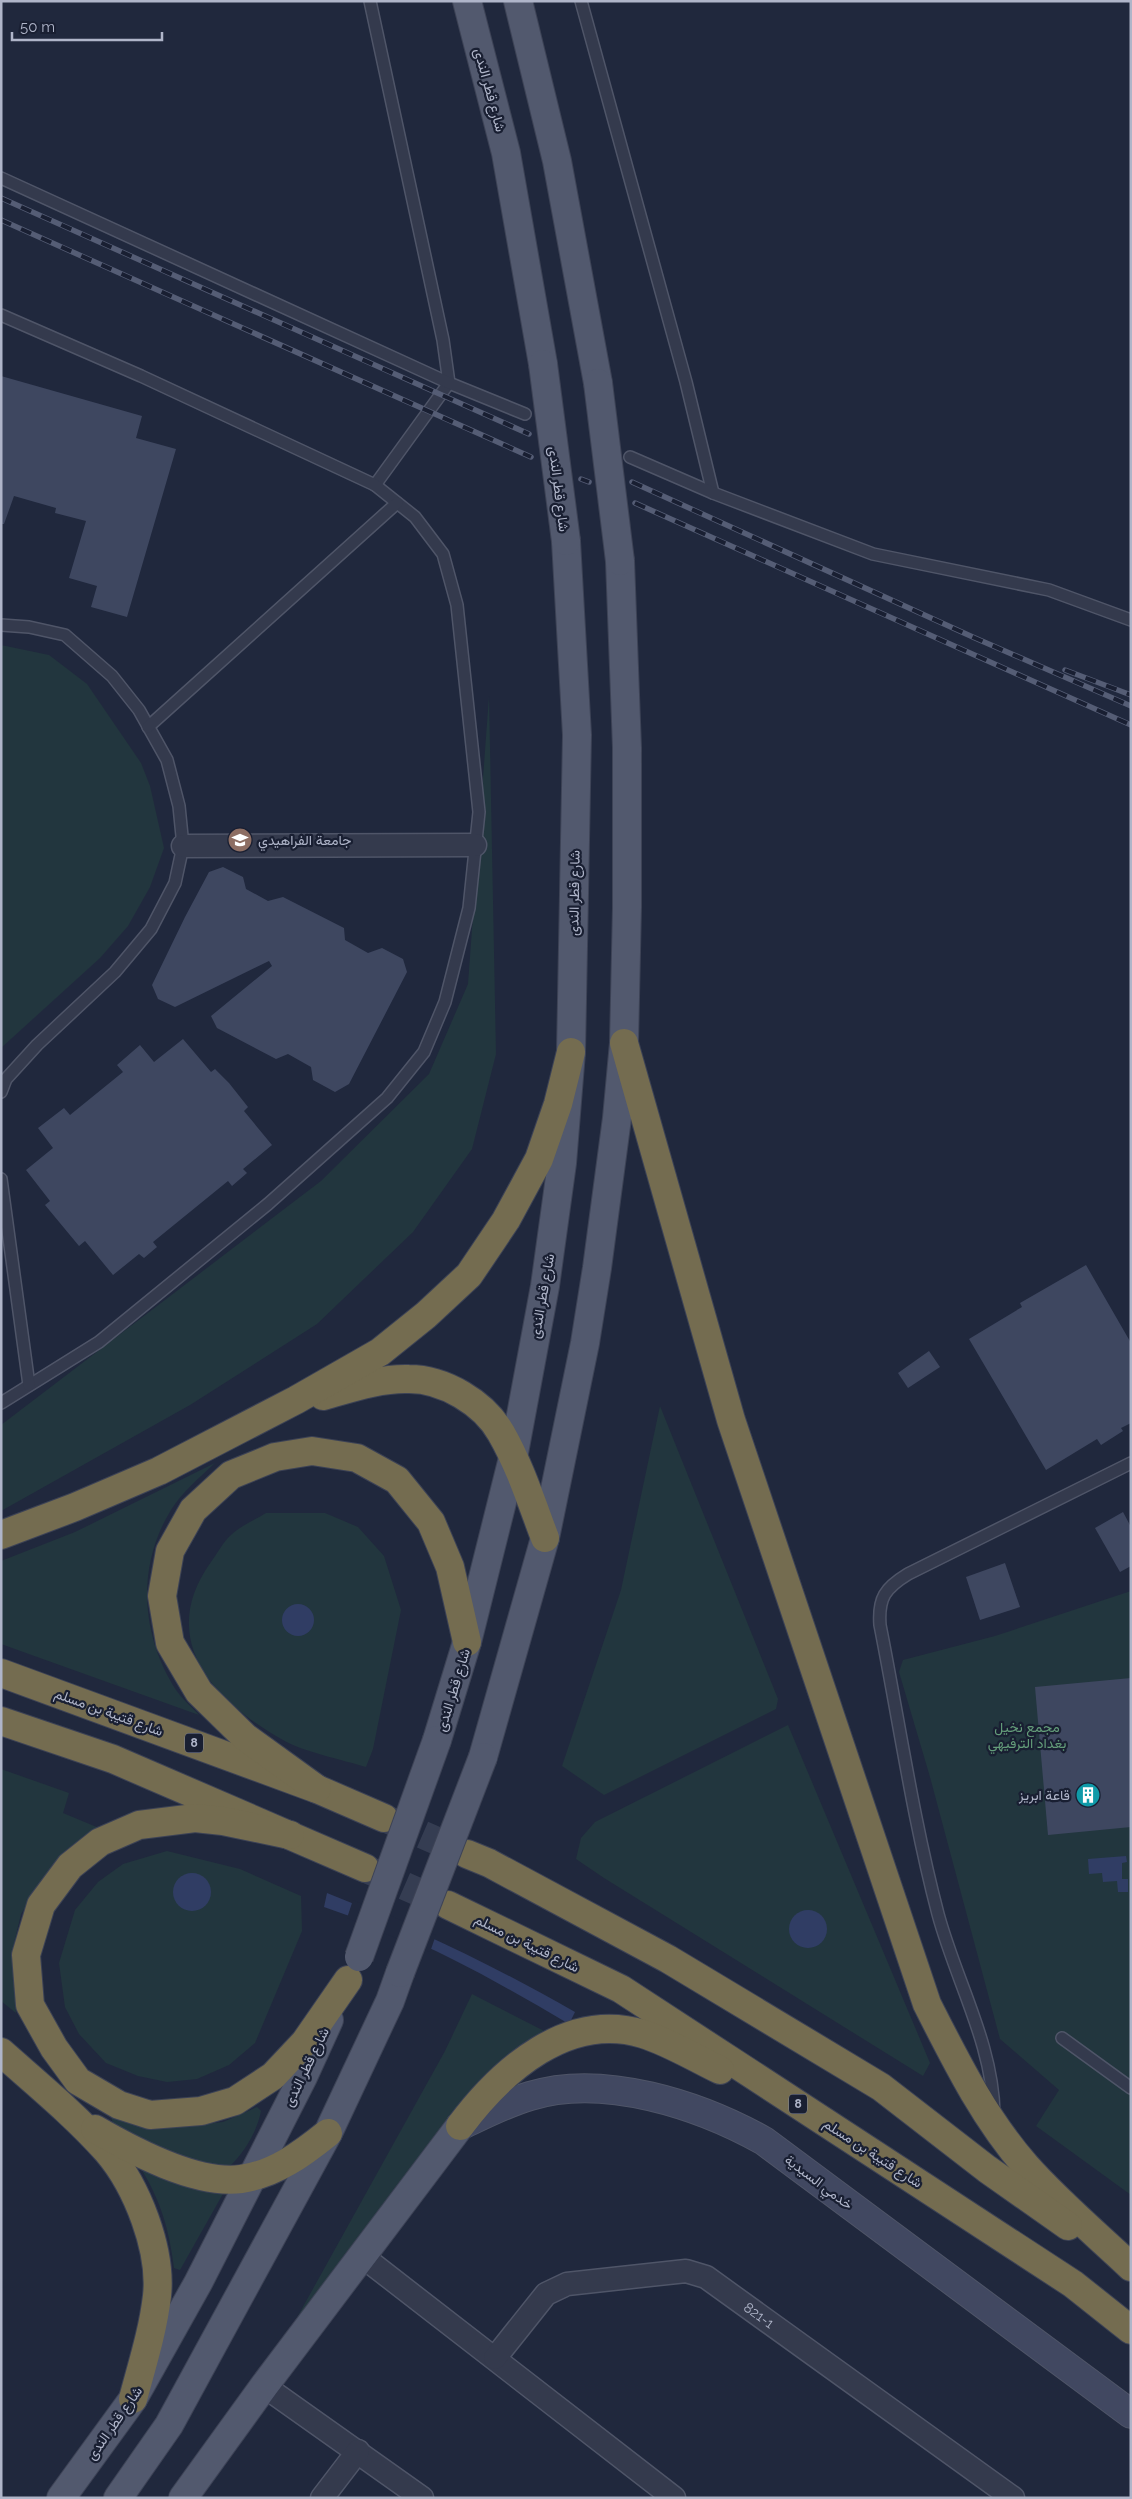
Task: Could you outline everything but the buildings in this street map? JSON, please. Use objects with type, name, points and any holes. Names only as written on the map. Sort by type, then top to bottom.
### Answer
[{"type":"highway","points":[[624,1043],[731,1420],[927,2004],[963,2076],[994,2125],[1027,2167],[1131,2268]]},
{"type":"highway","points":[[1,1535],[74,1507],[159,1470],[275,1410],[380,1352],[426,1315],[469,1275],[506,1220],[539,1159],[558,1104],[571,1052]]},
{"type":"highway","points":[[275,1410],[361,1385],[409,1379],[440,1383],[471,1399],[500,1431],[513,1458],[545,1538]]},
{"type":"highway","points":[[317,1789],[245,1737],[198,1692],[170,1643],[162,1596],[170,1551],[193,1510],[231,1475],[275,1458],[312,1451],[356,1458],[397,1480],[431,1522],[450,1567],[468,1642]]},
{"type":"highway","name":"شارع قتيبة بن مسلم","points":[[1,1673],[317,1789],[384,1818]]},
{"type":"highway","points":[[1,1721],[113,1759],[365,1868]]},
{"type":"highway","points":[[290,1835],[223,1821],[195,1818],[139,1824],[100,1842],[70,1866],[41,1906],[26,1955],[30,2006],[54,2048],[78,2081],[119,2105],[150,2115],[201,2111],[235,2101],[273,2076],[305,2042],[353,1969]]},
{"type":"highway","points":[[467,1854],[489,1862],[668,1959],[881,2087],[987,2169],[1131,2268]]},
{"type":"highway","name":"شارع قتيبة بن مسلم","points":[[448,1905],[621,1988],[1073,2284],[1131,2330]]},
{"type":"highway","points":[[460,2126],[479,2100],[516,2066],[556,2040],[589,2030],[621,2029],[644,2034],[818,2116]]},
{"type":"highway","points":[[1,2052],[72,2116],[108,2153],[127,2182],[150,2235],[157,2262],[157,2294],[133,2399]]},
{"type":"highway","points":[[72,2116],[134,2151],[183,2170],[223,2180],[243,2178],[278,2167],[293,2159],[328,2133]]},
{"type":"main road","name":"شارع قطر الندى","points":[[61,2498],[133,2399],[198,2283],[303,2077],[353,1969],[437,1740],[468,1642],[513,1458],[553,1233],[563,1154],[571,1052],[577,735],[566,541],[543,364],[506,153],[467,1]]},
{"type":"main road","points":[[118,2498],[169,2425],[328,2133],[390,2001],[482,1757],[545,1538],[571,1418],[597,1268],[624,1043],[627,748],[620,561],[598,383],[557,161],[518,1]]},
{"type":"main road","points":[[183,2498],[264,2386],[460,2126]]},
{"type":"street","points":[[183,846],[475,845]]},
{"type":"street","name":"خدمي السيدية","points":[[460,2126],[530,2096],[557,2090],[584,2088],[657,2099],[734,2124],[764,2141],[1131,2414]]},
{"type":"street","points":[[362,2256],[674,2498]]},
{"type":"street","name":"821-1","points":[[495,2358],[546,2294],[567,2284],[686,2271],[706,2278],[1013,2498]]},
{"type":"street","points":[[264,2386],[422,2498]]},
{"type":"street","points":[[322,2498],[358,2451]]},
{"type":"lane","points":[[370,1],[443,340],[450,383],[375,485]]},
{"type":"lane","points":[[581,1],[686,382],[713,493]]},
{"type":"lane","points":[[1,178],[450,383],[525,414]]},
{"type":"lane","points":[[1,315],[142,376],[375,485],[415,517],[444,554],[457,605],[478,812],[469,908],[445,1002],[424,1052],[387,1098],[268,1204],[98,1342],[1,1403]]},
{"type":"lane","points":[[630,457],[713,493],[872,554],[1049,590],[1131,620]]},
{"type":"lane","points":[[148,727],[397,503]]},
{"type":"lane","points":[[1,625],[65,635],[112,676],[139,710],[167,760],[179,806],[183,846],[175,883],[152,929],[115,972],[38,1045],[6,1079],[1,1092]]},
{"type":"lane","points":[[1,1179],[29,1385]]},
{"type":"lane","points":[[994,2125],[994,2087],[986,2051],[949,1950],[930,1881],[880,1625],[879,1609],[884,1594],[895,1582],[908,1574],[1131,1463]]},
{"type":"lane","points":[[1062,2038],[1131,2088]]},
{"type":"green space","points":[[1,645],[49,655],[87,684],[141,763],[150,786],[164,848],[150,887],[128,926],[100,958],[1,1048]]},
{"type":"green space","points":[[489,696],[496,1054],[472,1149],[413,1232],[317,1324],[190,1405],[1,1511],[1,1425],[321,1181],[429,1074],[468,984]]},
{"type":"green space","points":[[660,1406],[778,1699],[776,1709],[604,1795],[562,1766],[621,1590]]},
{"type":"green space","points":[[215,1463],[175,1503],[160,1532],[152,1554],[148,1577],[147,1601],[150,1624],[164,1669],[181,1697],[199,1715],[1,1644],[1,1561],[75,1532]]},
{"type":"green space","points":[[266,1513],[325,1513],[358,1527],[384,1556],[401,1610],[373,1749],[366,1767],[300,1748],[258,1725],[235,1707],[216,1688],[200,1666],[191,1643],[189,1617],[195,1590],[225,1541],[243,1526]]},
{"type":"green space","name":"مجمع نخيل بغداد الترفيهي","points":[[1131,1591],[1131,2195],[1036,2126],[1059,2090],[1000,2039],[930,1777],[899,1672],[903,1660],[995,1636]]},
{"type":"green space","points":[[788,1725],[930,2063],[923,2076],[576,1859],[581,1838],[595,1822]]},
{"type":"green space","points":[[1,1769],[69,1793],[63,1813],[99,1828],[66,1850],[41,1882],[21,1914],[12,1952],[16,2013],[1,2001]]},
{"type":"green space","points":[[167,1851],[240,1869],[301,1896],[302,1931],[255,2043],[229,2065],[197,2079],[167,2082],[138,2076],[106,2063],[79,2034],[65,2007],[59,1963],[75,1910],[98,1882],[123,1864]]},
{"type":"green space","points":[[472,1994],[554,2036],[284,2341],[445,2051]]},
{"type":"green space","points":[[257,2107],[261,2111],[253,2134],[245,2149],[229,2167],[211,2164],[168,2151],[113,2123],[111,2117],[117,2113],[194,2125],[223,2122]]},
{"type":"green space","points":[[140,2167],[224,2192],[180,2270],[174,2268],[170,2241],[159,2204]]},
{"type":"water","points":[[298,1604],[304,1605],[309,1609],[313,1614],[313,1626],[309,1631],[304,1635],[298,1636],[292,1635],[287,1631],[283,1626],[282,1620],[283,1614],[287,1609],[292,1605]]},
{"type":"water","points":[[1126,1856],[1127,1862],[1122,1863],[1122,1879],[1128,1879],[1128,1892],[1118,1892],[1117,1881],[1103,1882],[1102,1873],[1089,1874],[1088,1859]]},
{"type":"water","points":[[192,1873],[206,1878],[211,1892],[206,1906],[192,1911],[178,1906],[173,1892],[178,1878]]},
{"type":"water","points":[[327,1893],[391,1919],[453,1948],[545,1995],[575,2012],[569,2024],[496,1982],[436,1951],[324,1907]]},
{"type":"water","points":[[808,1910],[822,1915],[827,1929],[822,1943],[808,1948],[794,1943],[789,1929],[794,1915]]},
{"type":"pier","points":[[353,1900],[436,1935],[430,1952],[347,1918]]},
{"type":"tunnel","points":[[384,1818],[467,1854]]},
{"type":"tunnel","points":[[366,1869],[448,1905]]},
{"type":"railway","points":[[1,198],[529,434]]},
{"type":"railway","points":[[1,220],[531,457]]},
{"type":"railway","points":[[581,479],[589,482]]},
{"type":"railway","points":[[632,482],[975,638],[1131,706]]},
{"type":"railway","points":[[635,503],[1131,725]]},
{"type":"railway","points":[[1065,670],[1131,695]]},
{"type":"place","name":"جامعة الفراهيدي","points":[[240,840]]},
{"type":"place","name":"قاعة ابريز","points":[[1088,1795]]}]
